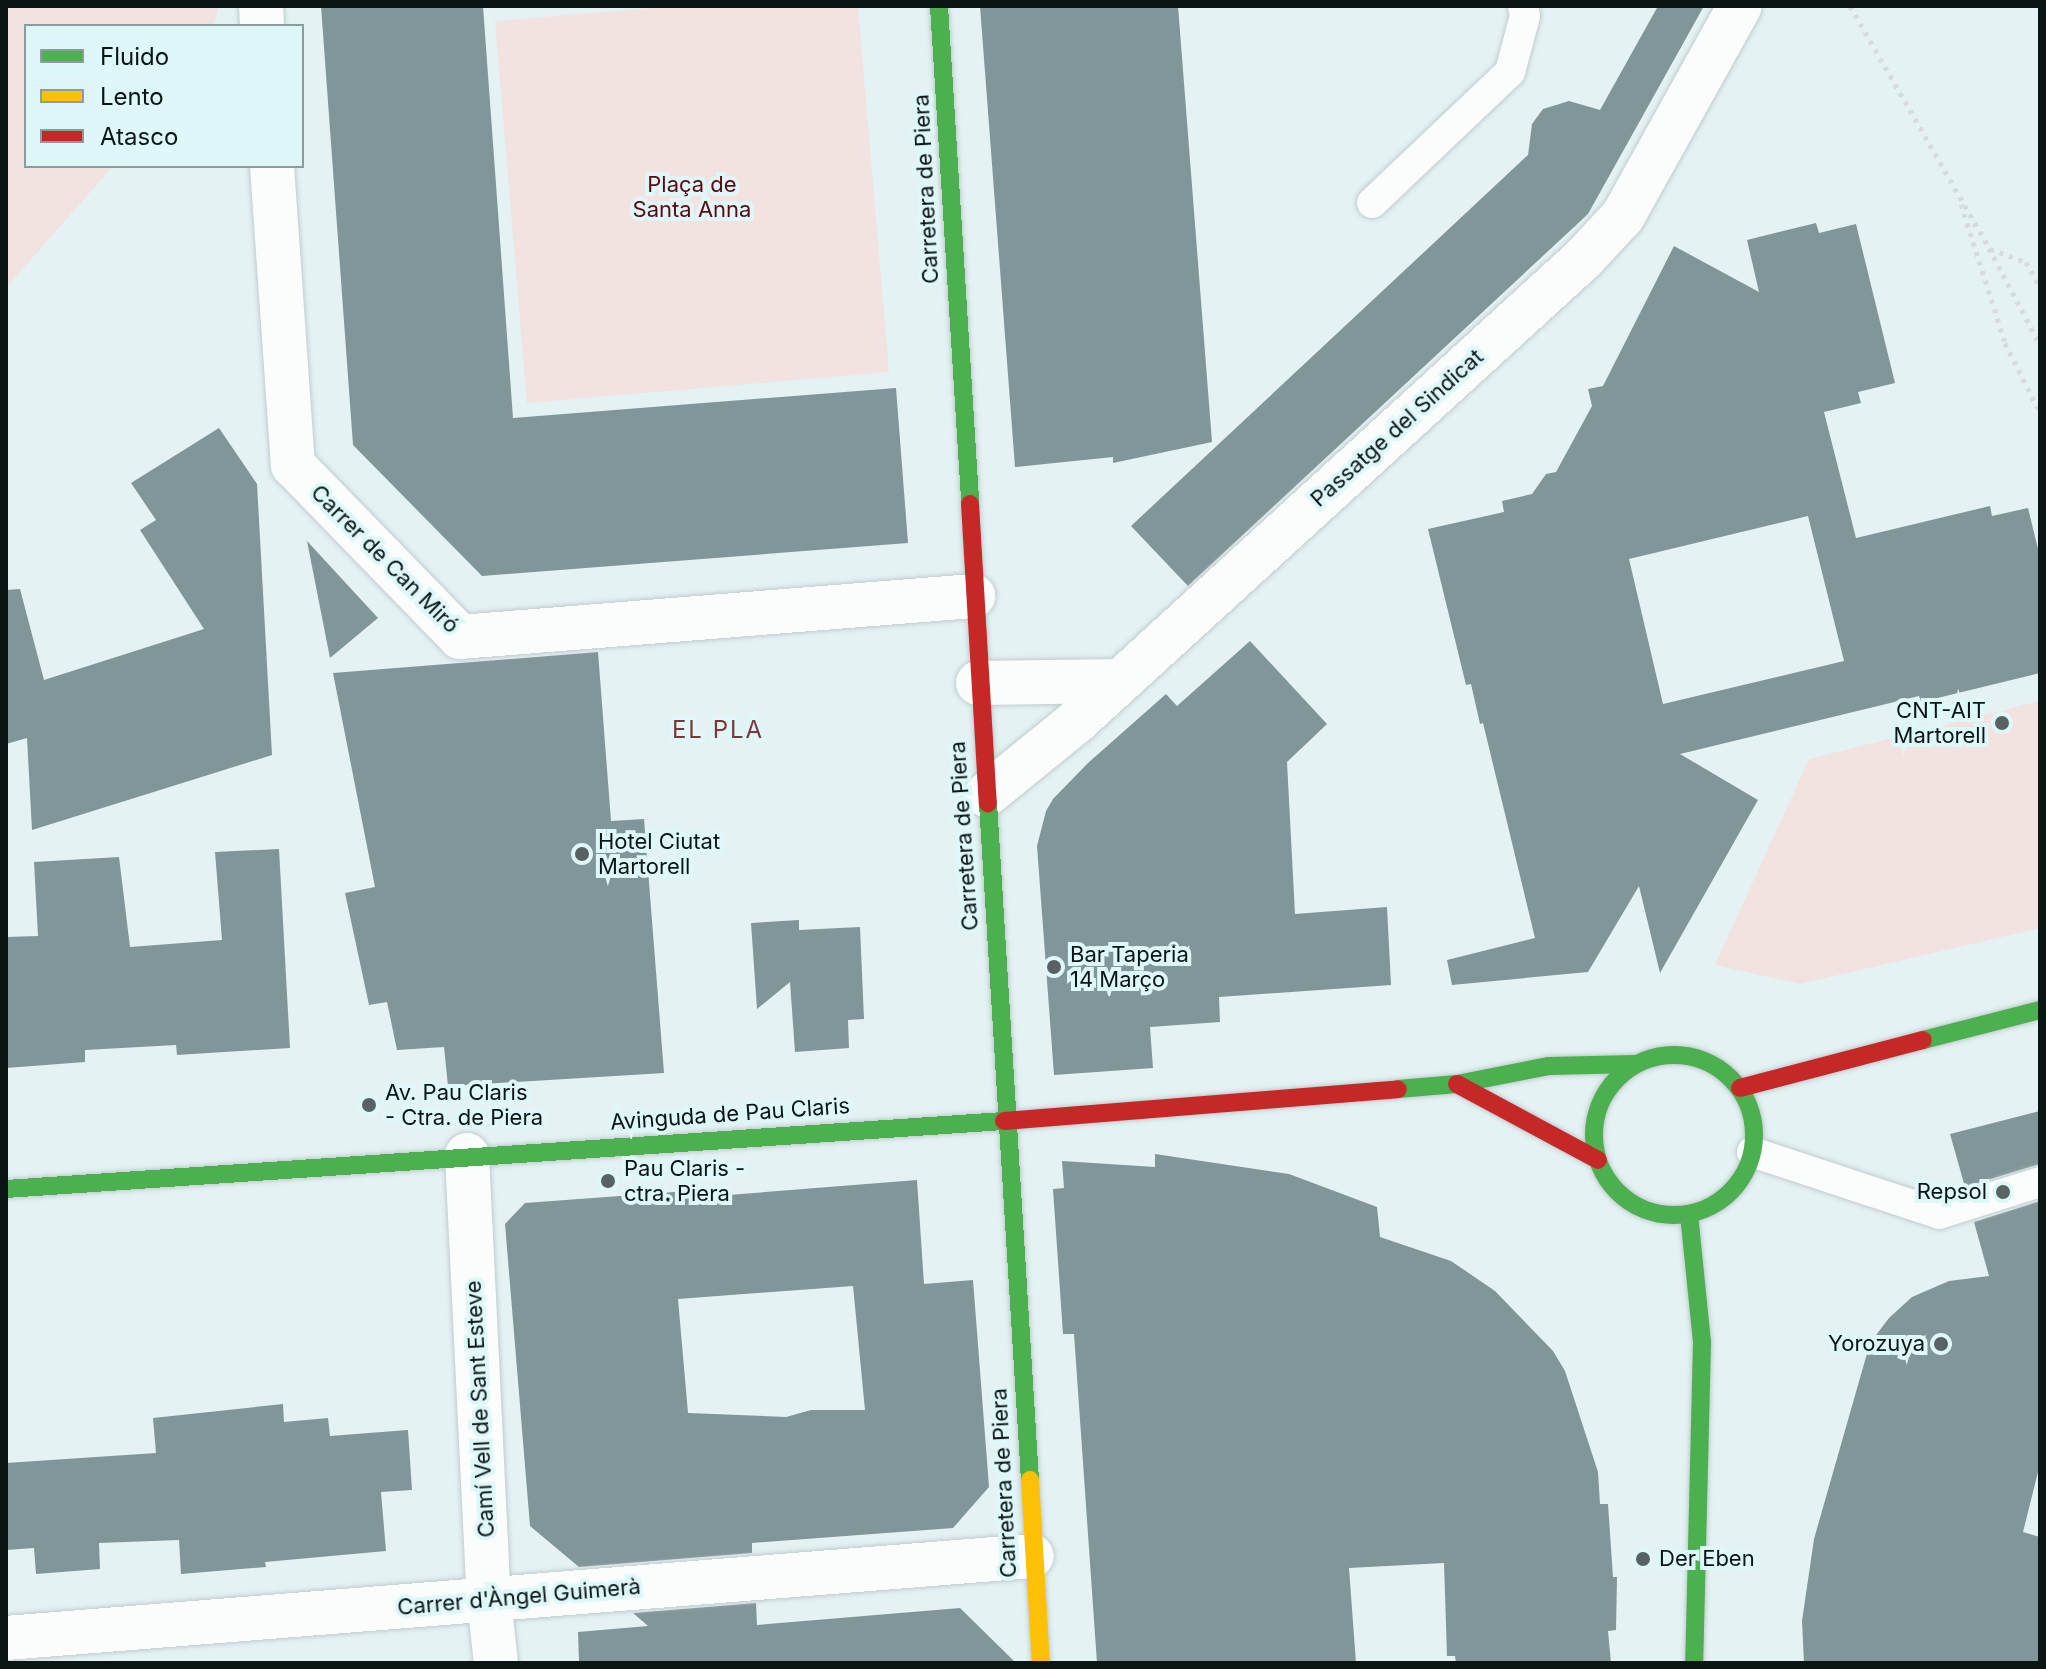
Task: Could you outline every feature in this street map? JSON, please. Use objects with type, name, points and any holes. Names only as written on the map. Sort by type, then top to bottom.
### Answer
[{"type":"main road","name":"Carretera de Piera","points":[[939,6],[978,683],[1041,1663]]},
{"type":"main road","points":[[1740,1088],[1761,1086],[2040,1010]]},
{"type":"main road","points":[[1457,1084],[1517,1113],[1598,1160],[1618,1192],[1638,1207],[1663,1214],[1689,1214],[1711,1206],[1730,1192],[1744,1174],[1752,1152],[1750,1108],[1740,1088],[1721,1069],[1697,1057],[1670,1054],[1635,1064],[1621,1074],[1604,1095],[1596,1116],[1598,1160]]},
{"type":"main road","name":"Avinguda de Pau Claris","points":[[6,1189],[467,1155],[1006,1121],[1457,1084],[1549,1066],[1635,1064]]},
{"type":"main road","points":[[1689,1214],[1702,1343],[1694,1663]]},
{"type":"street","name":"Passatge del Sindicat","points":[[986,795],[1120,681],[1571,269],[1623,216],[1740,6]]},
{"type":"street","name":"Carrer de Can Miró","points":[[272,168],[293,465],[460,637],[973,596]]},
{"type":"street","points":[[978,683],[1120,681]]},
{"type":"street","name":"Camí Vell de Sant Esteve","points":[[467,1155],[489,1599],[496,1663]]},
{"type":"street","name":"Carrer d'Àngel Guimerà","points":[[6,1638],[1032,1556]]},
{"type":"lane","points":[[1372,203],[1510,72],[1525,16],[1523,6]]},
{"type":"lane","points":[[1752,1152],[1939,1214],[2040,1182]]},
{"type":"path","points":[[1850,6],[1989,248],[2040,345]]},
{"type":"path","points":[[1957,192],[2005,343],[2040,413]]},
{"type":"path","points":[[1989,248],[2026,262],[2040,287]]},
{"type":"green space","points":[[6,6],[218,6],[214,24],[24,24],[24,168],[111,168],[6,288]]},
{"type":"green space","name":"Plaça de Santa Anna","points":[[674,6],[858,6],[889,372],[527,403],[495,21]]},
{"type":"green space","points":[[2040,701],[2040,928],[1800,984],[1715,965],[1809,759]]},
{"type":"building","points":[[321,6],[483,6],[513,418],[896,388],[908,543],[482,576],[353,445]]},
{"type":"building","points":[[980,6],[1178,6],[1212,442],[1113,463],[1113,457],[1015,467]]},
{"type":"building","points":[[1658,6],[1704,6],[1588,214],[1188,586],[1131,526],[1528,155],[1532,124],[1543,109],[1569,101],[1600,110]]},
{"type":"building","points":[[1816,223],[1819,233],[1856,224],[1895,383],[1858,392],[1861,403],[1824,412],[1856,538],[1990,506],[1992,516],[2028,508],[2040,557],[2040,673],[1921,702],[1919,696],[1680,754],[1758,800],[1660,973],[1639,886],[1588,972],[1452,985],[1447,960],[1535,938],[1483,723],[1480,724],[1471,684],[1466,685],[1428,529],[1504,512],[1502,501],[1532,494],[1546,474],[1556,472],[1592,406],[1588,389],[1603,386],[1674,246],[1759,292],[1747,240]],"holes":[[[1808,516],[1844,661],[1663,704],[1629,559]]]},
{"type":"building","points":[[219,428],[257,484],[272,755],[32,830],[27,738],[6,744],[6,590],[20,589],[44,680],[204,629],[140,530],[156,520],[131,483]]},
{"type":"building","points":[[307,541],[378,618],[330,658]]},
{"type":"building","points":[[1250,641],[1327,724],[1287,762],[1295,914],[1387,907],[1391,985],[1219,997],[1220,1022],[1150,1027],[1153,1068],[1054,1075],[1037,846],[1046,811],[1053,799],[1088,763],[1166,694],[1177,706]]},
{"type":"building","name":"Hotel Ciutat Martorell","points":[[598,652],[611,821],[644,819],[664,1073],[448,1086],[444,1047],[397,1050],[387,1002],[369,1005],[345,893],[375,887],[333,673]]},
{"type":"building","points":[[279,849],[290,1048],[177,1055],[176,1045],[85,1050],[85,1062],[6,1068],[6,937],[38,936],[34,862],[119,857],[130,947],[222,940],[215,852]]},
{"type":"building","points":[[799,920],[799,930],[860,927],[864,1019],[848,1020],[849,1048],[795,1052],[790,982],[757,1009],[751,923]]},
{"type":"building","points":[[2040,1111],[2040,1164],[1965,1187],[1950,1134]]},
{"type":"building","points":[[1155,1154],[1289,1174],[1377,1207],[1380,1237],[1451,1261],[1495,1291],[1553,1351],[1565,1371],[1598,1472],[1600,1504],[1608,1504],[1613,1577],[1617,1577],[1616,1630],[1608,1631],[1611,1663],[1456,1663],[1455,1656],[1447,1656],[1444,1563],[1349,1568],[1356,1663],[1097,1663],[1074,1334],[1063,1334],[1053,1189],[1064,1188],[1062,1161],[1155,1167]]},
{"type":"building","points":[[917,1180],[924,1284],[973,1280],[989,1487],[953,1528],[752,1543],[752,1553],[579,1567],[530,1526],[505,1224],[525,1203],[728,1188],[728,1195]],"holes":[[[853,1286],[865,1410],[811,1410],[786,1417],[688,1413],[678,1299]]]},
{"type":"building","points":[[2040,1201],[2040,1464],[2023,1532],[2040,1537],[2040,1663],[1804,1663],[1802,1621],[1814,1539],[1870,1343],[1889,1318],[1912,1297],[1949,1281],[1989,1276],[1974,1222]]},
{"type":"building","points":[[283,1404],[284,1422],[328,1418],[330,1436],[408,1430],[412,1490],[381,1492],[386,1551],[265,1562],[266,1567],[181,1574],[179,1540],[99,1543],[100,1569],[36,1574],[34,1548],[6,1550],[6,1463],[156,1453],[153,1418]]},
{"type":"building","points":[[756,1603],[757,1625],[960,1608],[1016,1663],[579,1663],[578,1632],[648,1626],[633,1613]]},
{"type":"traffic: fast","points":[[939,6],[970,504]]},
{"type":"traffic: fast","points":[[988,803],[1030,1480]]},
{"type":"traffic: fast","points":[[1923,1040],[2040,1010]]},
{"type":"traffic: fast","points":[[1674,1055],[1705,1061],[1730,1079],[1748,1104],[1754,1135],[1748,1166],[1730,1191],[1705,1209],[1674,1215],[1643,1209],[1618,1191],[1600,1166],[1594,1135],[1600,1104],[1618,1079],[1643,1061],[1674,1055]]},
{"type":"traffic: fast","points":[[1398,1089],[1457,1084],[1549,1066],[1635,1064]]},
{"type":"traffic: fast","points":[[6,1189],[1004,1121]]},
{"type":"traffic: fast","points":[[1689,1214],[1702,1343],[1694,1663]]},
{"type":"traffic: slow","points":[[1030,1480],[1041,1663]]},
{"type":"traffic: jam","points":[[970,504],[988,803]]},
{"type":"traffic: jam","points":[[1740,1088],[1923,1040]]},
{"type":"traffic: jam","points":[[1457,1084],[1598,1160]]},
{"type":"traffic: jam","points":[[1004,1121],[1398,1089]]},
{"type":"place","name":"CNT-AIT Martorell","points":[[2002,723]]},
{"type":"place","name":"Hotel Ciutat Martorell","points":[[582,854]]},
{"type":"place","name":"Bar Taperia 14 Março","points":[[1054,967]]},
{"type":"place","name":"Av. Pau Claris - Ctra. de Piera","points":[[369,1105]]},
{"type":"place","name":"Pau Claris - ctra. Piera","points":[[608,1181]]},
{"type":"place","name":"Repsol","points":[[2003,1192]]},
{"type":"place","name":"Yorozuya","points":[[1941,1344]]},
{"type":"place","name":"Der Eben","points":[[1643,1559]]},
{"type":"district","name":"EL PLA","points":[[718,730]]}]
